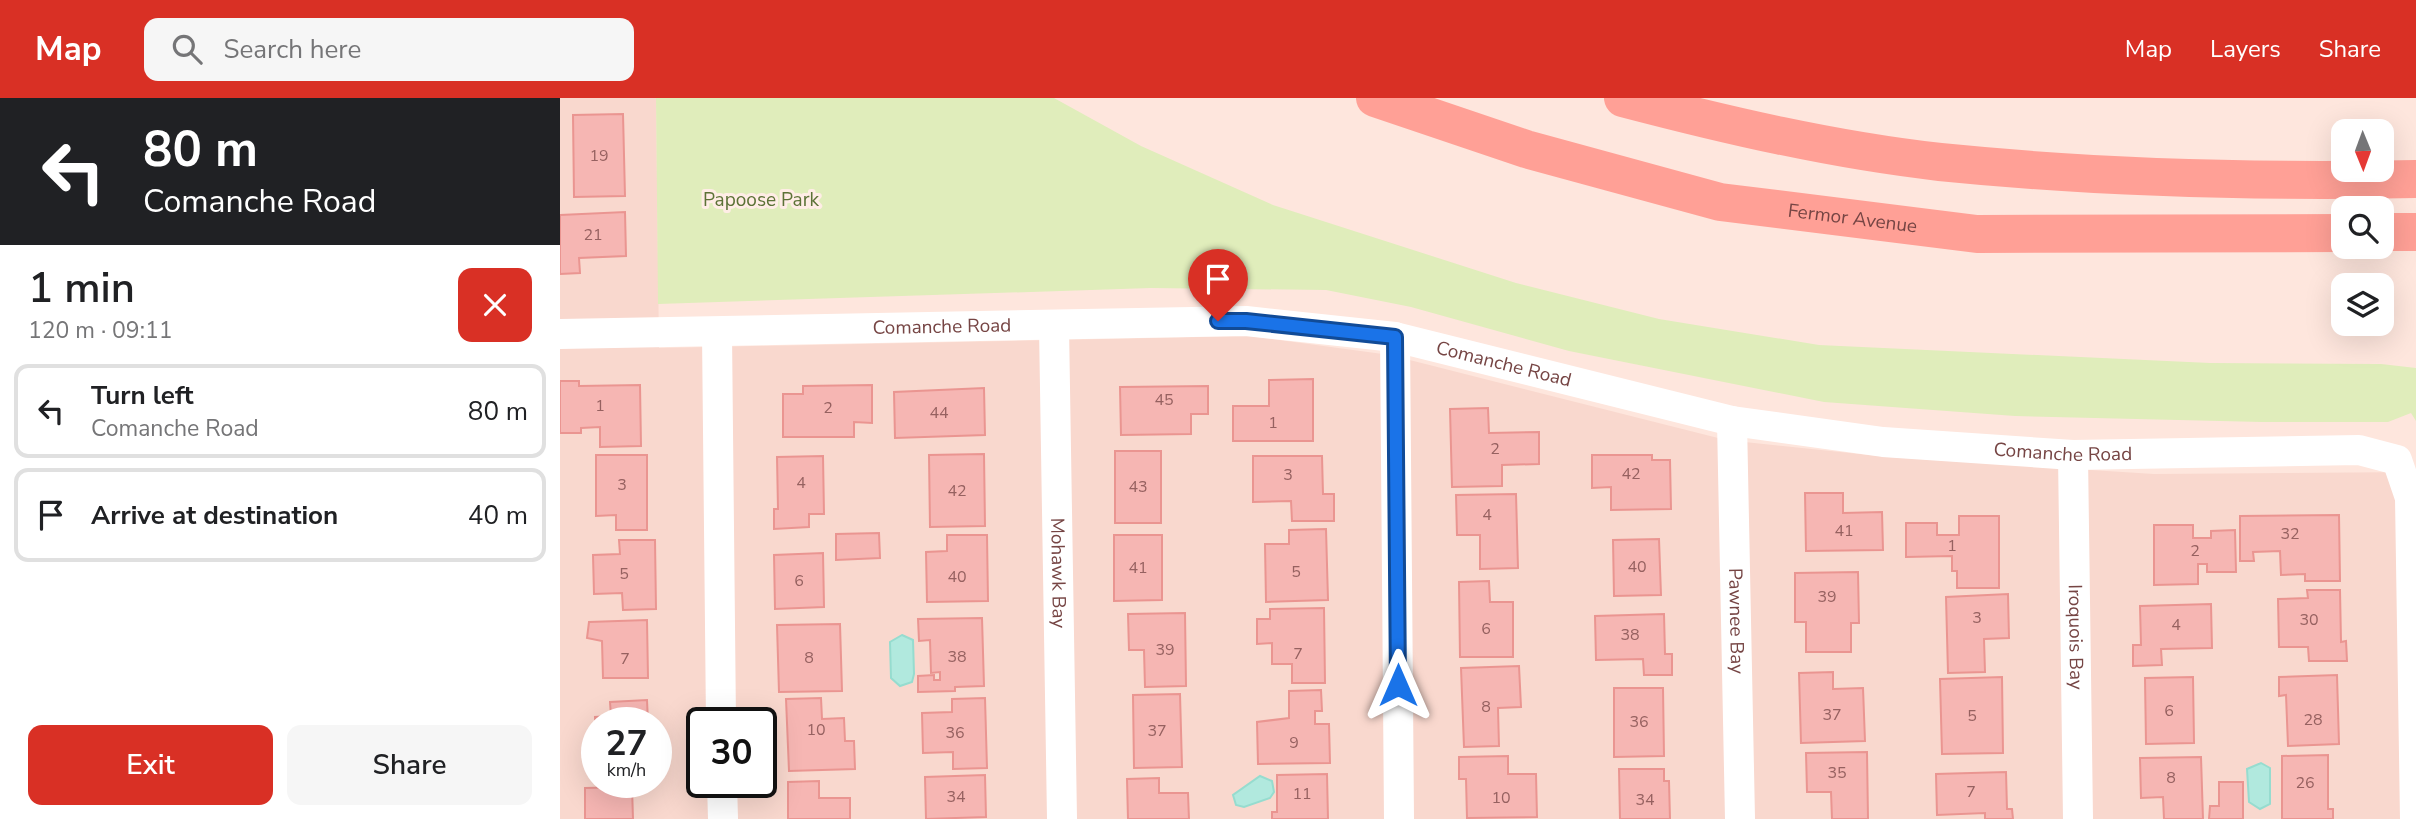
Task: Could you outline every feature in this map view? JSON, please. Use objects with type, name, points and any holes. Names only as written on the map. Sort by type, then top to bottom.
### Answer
[{"type":"highway","name":"Fermor Avenue","points":[[1375,98],[1526,149],[1720,202],[1977,234],[2331,233]]},
{"type":"highway","points":[[1623,98],[1730,126],[1937,161],[2121,177],[2334,181],[2416,179]]},
{"type":"highway","points":[[2394,232],[2416,232]]},
{"type":"street","name":"Comanche Road","points":[[560,334],[1246,321],[1395,337],[1732,421],[1883,442],[2073,455],[2359,450],[2396,460],[2410,498],[2416,819]]},
{"type":"street","name":"Mohawk Bay","points":[[1054,326],[1062,819]]},
{"type":"street","points":[[717,333],[721,707]]},
{"type":"street","points":[[1395,337],[1399,819]]},
{"type":"street","name":"Pawnee Bay","points":[[1732,421],[1740,819]]},
{"type":"street","name":"Iroquois Bay","points":[[2073,455],[2078,819]]},
{"type":"street","points":[[722,798],[723,819]]},
{"type":"shaded area","points":[[560,98],[656,98],[659,348],[1249,336],[1390,355],[1726,440],[1888,457],[2154,474],[2416,472],[2416,819],[560,819]]},
{"type":"green space","name":"Papoose Park","points":[[656,98],[1054,98],[1141,146],[1273,205],[1516,283],[1659,319],[1819,345],[2210,363],[2381,364],[2416,368],[2416,421],[2411,413],[2388,422],[2015,416],[1824,402],[1569,351],[1411,307],[1326,290],[1151,288],[658,304]]},
{"type":"water","points":[[902,635],[913,640],[914,674],[912,682],[900,686],[891,678],[890,642]]},
{"type":"water","points":[[2261,763],[2270,768],[2270,804],[2260,809],[2249,802],[2247,769]]},
{"type":"water","points":[[1260,776],[1272,781],[1274,792],[1270,798],[1244,807],[1236,805],[1233,795]]},
{"type":"building","points":[[623,114],[625,196],[574,197],[573,115]]},
{"type":"building","points":[[625,212],[626,256],[579,258],[580,273],[560,274],[560,215]]},
{"type":"building","points":[[1313,379],[1313,441],[1233,441],[1233,406],[1269,406],[1269,380]]},
{"type":"building","points":[[560,381],[579,381],[579,386],[640,385],[641,446],[600,447],[600,427],[581,428],[581,433],[560,433]]},
{"type":"building","points":[[872,385],[872,423],[854,422],[854,437],[783,437],[783,394],[803,394],[803,386]]},
{"type":"building","points":[[1208,386],[1208,414],[1191,414],[1191,434],[1121,435],[1120,387]]},
{"type":"building","points":[[984,388],[985,435],[895,438],[894,392]]},
{"type":"building","points":[[1488,408],[1489,433],[1539,432],[1539,464],[1502,465],[1502,486],[1452,487],[1450,409]]},
{"type":"building","points":[[1115,451],[1161,451],[1161,523],[1115,523]]},
{"type":"building","points":[[984,454],[985,526],[930,527],[929,455]]},
{"type":"building","points":[[596,455],[647,455],[647,530],[616,530],[616,515],[596,516]]},
{"type":"building","points":[[1592,455],[1652,455],[1652,460],[1670,460],[1671,509],[1611,510],[1611,487],[1592,488]]},
{"type":"building","points":[[823,456],[824,514],[809,514],[809,527],[774,529],[774,509],[778,509],[777,457]]},
{"type":"building","points":[[1253,456],[1322,456],[1323,494],[1334,494],[1334,521],[1292,521],[1291,501],[1253,502]]},
{"type":"building","points":[[1805,493],[1843,493],[1843,513],[1882,512],[1883,550],[1806,551]]},
{"type":"building","points":[[1516,494],[1518,568],[1480,569],[1480,535],[1457,535],[1456,495]]},
{"type":"building","points":[[2339,515],[2340,581],[2305,581],[2305,574],[2281,575],[2280,551],[2253,552],[2254,561],[2240,561],[2240,516]]},
{"type":"building","points":[[1959,516],[1999,516],[1999,588],[1957,588],[1957,571],[1952,571],[1952,556],[1906,557],[1906,523],[1937,523],[1937,535],[1959,535]]},
{"type":"building","points":[[2154,525],[2193,525],[2193,538],[2211,538],[2211,531],[2235,530],[2236,572],[2207,572],[2207,564],[2198,564],[2198,584],[2154,585]]},
{"type":"building","points":[[1326,529],[1328,600],[1266,602],[1265,544],[1289,544],[1289,530]]},
{"type":"building","points":[[879,533],[880,558],[836,560],[836,534]]},
{"type":"building","points":[[947,535],[987,535],[988,601],[927,602],[926,552],[947,551]]},
{"type":"building","points":[[1114,535],[1162,535],[1162,600],[1114,601]]},
{"type":"building","points":[[1659,539],[1661,595],[1614,596],[1613,540]]},
{"type":"building","points":[[619,540],[655,540],[656,609],[623,610],[622,593],[594,594],[593,555],[620,554]]},
{"type":"building","points":[[823,553],[824,607],[775,609],[774,555]]},
{"type":"building","points":[[1858,572],[1859,623],[1851,623],[1851,652],[1806,652],[1806,622],[1795,622],[1795,573]]},
{"type":"building","points":[[1489,581],[1490,602],[1513,602],[1513,657],[1460,657],[1459,582]]},
{"type":"building","points":[[2307,590],[2340,590],[2341,642],[2346,641],[2347,661],[2309,661],[2308,647],[2279,647],[2278,599],[2308,598]]},
{"type":"building","points":[[2008,594],[2009,638],[1984,639],[1985,672],[1948,673],[1946,597]]},
{"type":"building","points":[[2211,604],[2212,648],[2161,649],[2162,665],[2133,666],[2133,645],[2141,645],[2140,606]]},
{"type":"building","points":[[1324,608],[1325,683],[1292,683],[1292,664],[1272,664],[1272,643],[1257,644],[1257,619],[1270,619],[1270,609]]},
{"type":"building","points":[[1185,613],[1186,686],[1145,687],[1144,650],[1129,650],[1128,614]]},
{"type":"building","points":[[1664,614],[1665,654],[1672,654],[1672,675],[1644,675],[1643,659],[1596,660],[1595,616]]},
{"type":"building","points":[[982,618],[984,686],[955,687],[955,691],[918,692],[918,676],[934,675],[934,680],[940,680],[940,672],[931,673],[930,640],[919,641],[918,619]]},
{"type":"building","points":[[647,620],[648,678],[603,678],[602,641],[587,638],[589,622]]},
{"type":"building","points":[[840,624],[842,691],[779,692],[777,625]]},
{"type":"building","points":[[1519,666],[1521,707],[1498,708],[1499,746],[1464,747],[1461,668]]},
{"type":"building","points":[[1833,672],[1833,689],[1863,688],[1865,741],[1801,743],[1799,673]]},
{"type":"building","points":[[2337,675],[2339,744],[2288,746],[2286,695],[2279,696],[2279,677]]},
{"type":"building","points":[[2002,677],[2003,753],[1942,754],[1940,679]]},
{"type":"building","points":[[2193,677],[2194,743],[2146,744],[2145,678]]},
{"type":"building","points":[[1614,688],[1663,688],[1664,756],[1614,757]]},
{"type":"building","points":[[1321,690],[1322,711],[1315,711],[1315,724],[1329,724],[1330,763],[1258,764],[1257,722],[1289,718],[1289,691]]},
{"type":"building","points":[[1180,694],[1182,767],[1134,768],[1133,695]]},
{"type":"building","points":[[821,698],[822,719],[844,718],[845,741],[854,741],[855,769],[789,771],[786,699]]},
{"type":"building","points":[[985,698],[987,768],[953,769],[953,752],[923,753],[922,713],[952,712],[952,699]]},
{"type":"building","points":[[647,700],[647,707],[610,707],[610,702]]},
{"type":"building","points":[[1867,752],[1868,819],[1832,819],[1831,792],[1807,792],[1806,753]]},
{"type":"building","points":[[2328,755],[2328,809],[2333,809],[2333,819],[2282,819],[2282,756]]},
{"type":"building","points":[[1508,756],[1508,774],[1536,774],[1537,817],[1467,818],[1466,779],[1459,779],[1459,757]]},
{"type":"building","points":[[2201,757],[2203,819],[2164,819],[2163,797],[2141,798],[2140,758]]},
{"type":"building","points":[[1619,769],[1664,769],[1664,781],[1669,781],[1670,819],[1620,819]]},
{"type":"building","points":[[2006,772],[2007,809],[2012,809],[2013,819],[1985,819],[1985,813],[1937,815],[1936,774]]},
{"type":"building","points":[[1327,774],[1328,819],[1272,819],[1272,812],[1277,812],[1277,775]]},
{"type":"building","points":[[985,775],[986,817],[926,819],[925,777]]},
{"type":"building","points":[[1159,778],[1159,793],[1188,793],[1189,819],[1128,819],[1127,779]]},
{"type":"building","points":[[819,781],[819,798],[850,798],[850,819],[788,819],[788,782]]},
{"type":"building","points":[[2219,782],[2243,782],[2243,819],[2209,819],[2210,806],[2219,806]]},
{"type":"building","points":[[585,798],[632,798],[633,819],[585,819]]},
{"type":"route","points":[[1218,321],[1246,321],[1395,337],[1398,685]]}]
